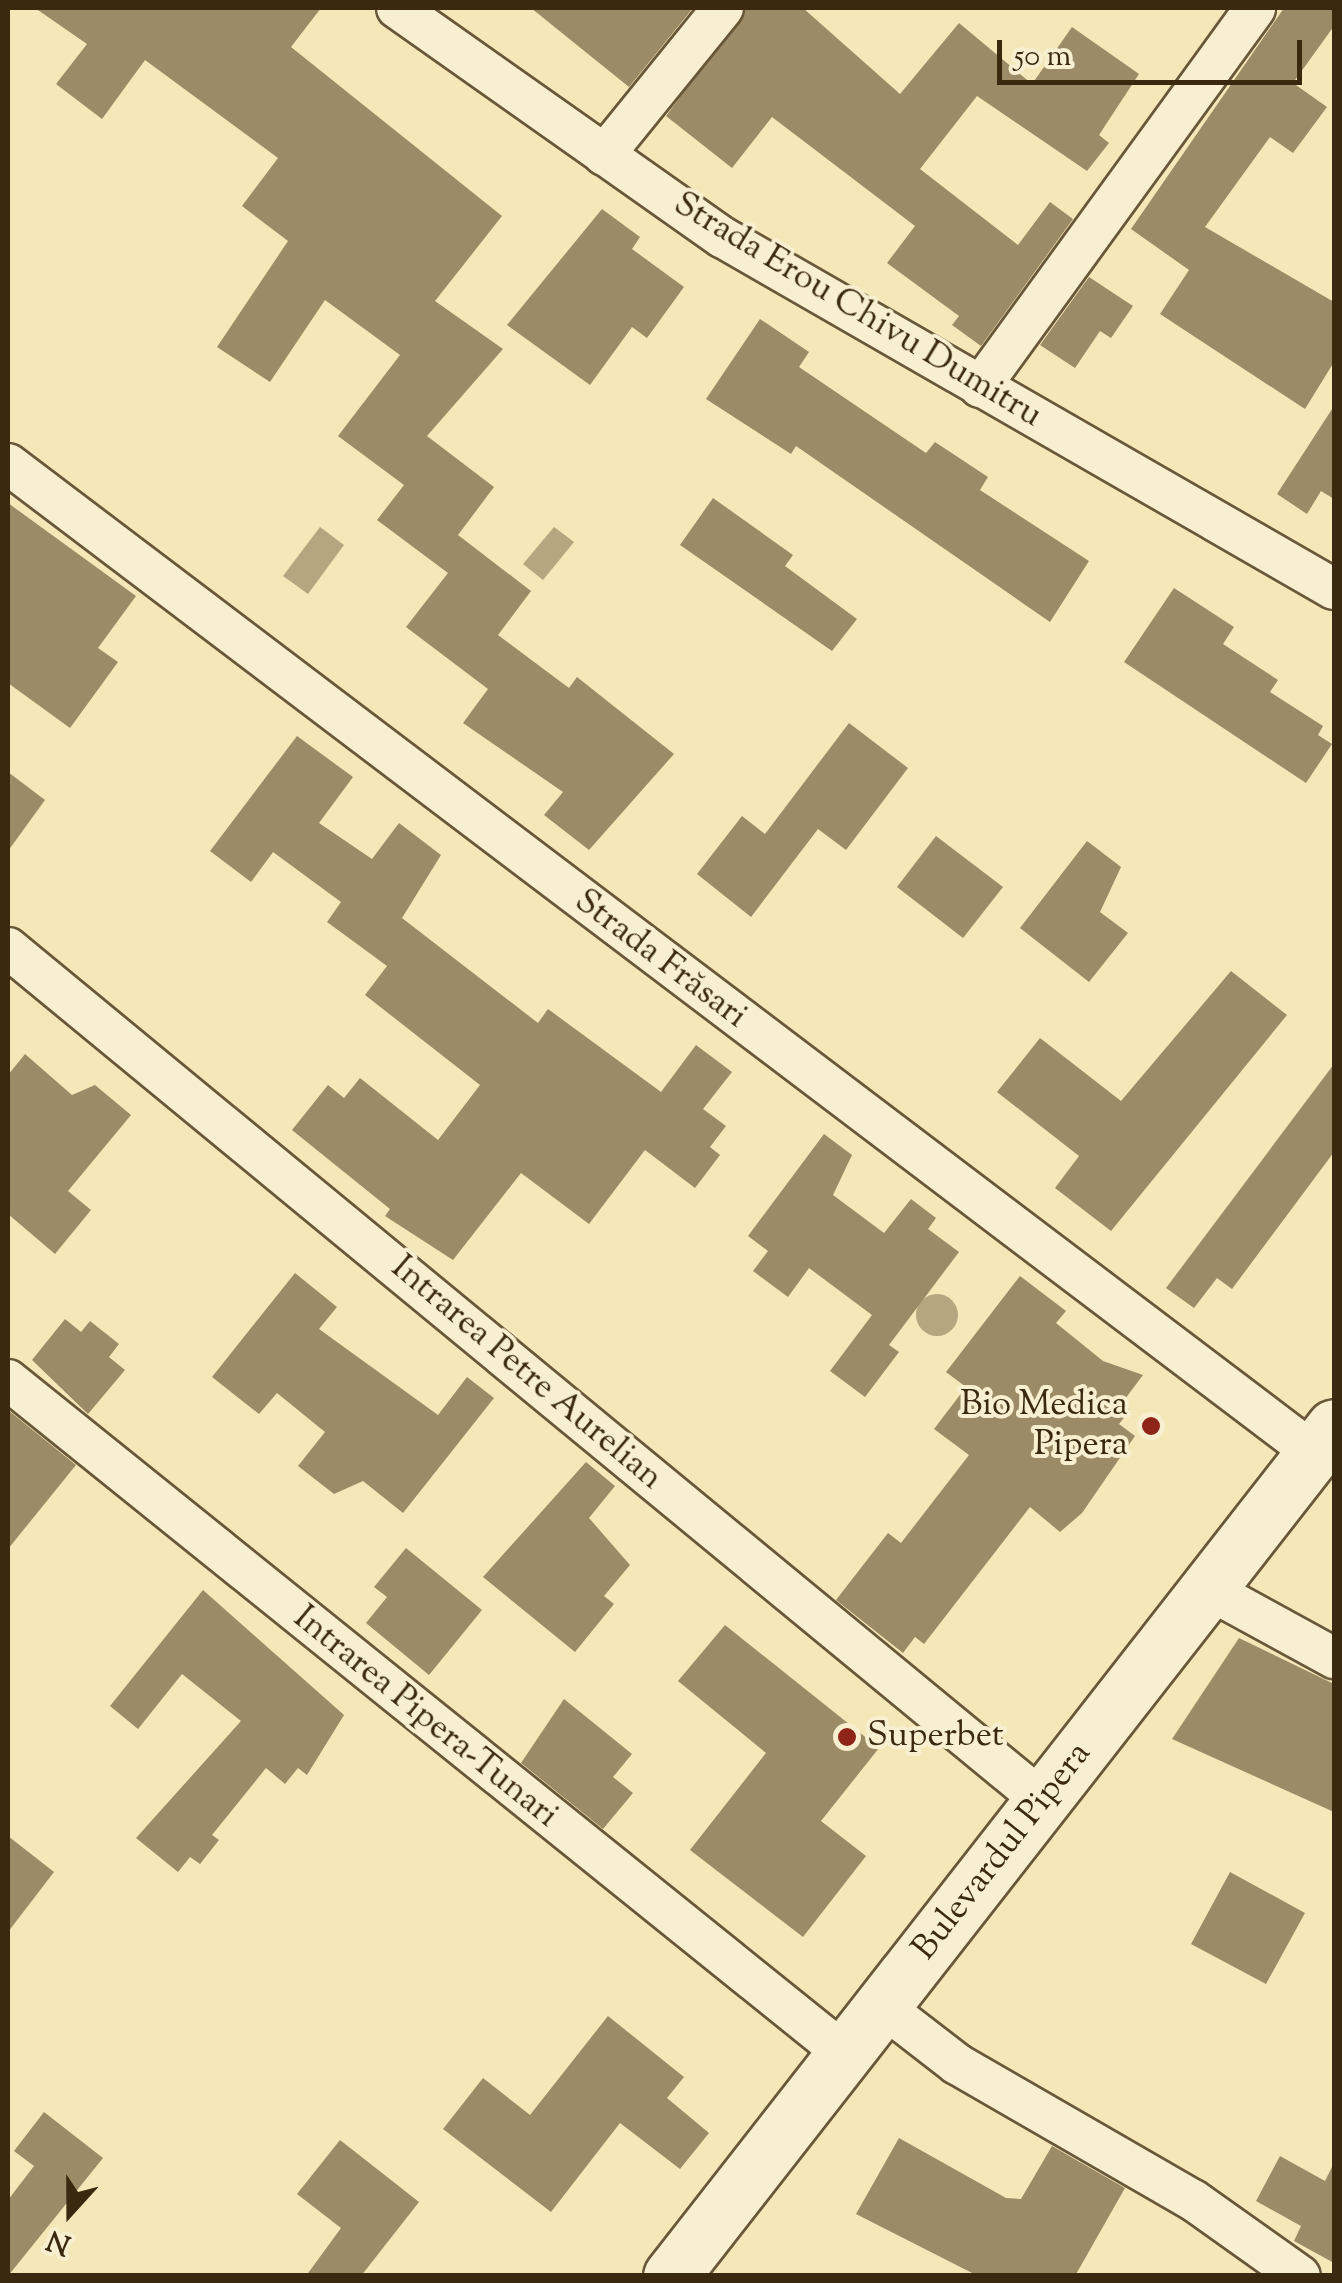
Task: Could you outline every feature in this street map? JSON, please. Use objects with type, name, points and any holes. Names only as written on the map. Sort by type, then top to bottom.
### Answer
[{"type":"main road","name":"Bulevardul Pipera","points":[[672,2276],[1324,1440]]},
{"type":"street","name":"Strada Erou Chivu Dumitru","points":[[396,8],[722,237],[1334,589]]},
{"type":"street","points":[[604,154],[723,8]]},
{"type":"street","points":[[980,387],[1256,8]]},
{"type":"street","name":"Strada Frăsari","points":[[8,464],[1324,1440]]},
{"type":"street","name":"Intrarea Petre Aurelian","points":[[8,948],[1043,1801]]},
{"type":"street","name":"Intrarea Pipera-Tunari","points":[[8,1380],[844,2054]]},
{"type":"street","points":[[1208,1590],[1334,1658]]},
{"type":"street","points":[[882,2006],[957,2064],[1193,2200],[1300,2276]]},
{"type":"shaded area","points":[[320,527],[344,545],[308,594],[283,576]]},
{"type":"shaded area","points":[[554,527],[574,542],[543,580],[523,564]]},
{"type":"shaded area","points":[[937,1294],[952,1300],[958,1315],[952,1330],[937,1336],[922,1330],[916,1315],[922,1300]]},
{"type":"building","points":[[35,8],[321,8],[291,47],[502,216],[435,301],[503,349],[427,436],[494,487],[458,535],[531,591],[498,635],[569,688],[577,677],[674,754],[589,850],[544,815],[563,792],[463,723],[488,689],[406,627],[448,573],[377,520],[404,485],[338,436],[400,355],[325,300],[270,382],[217,347],[288,241],[242,206],[278,158],[145,60],[102,119],[56,84],[87,44]]},
{"type":"building","points":[[531,8],[693,8],[629,87]]},
{"type":"building","points":[[746,8],[803,8],[900,94],[959,23],[1032,84],[1072,27],[1139,74],[1099,135],[1109,143],[1087,171],[977,96],[920,169],[1018,245],[1050,202],[1073,219],[981,346],[952,325],[959,316],[887,263],[915,226],[772,117],[732,168],[666,116]]},
{"type":"building","points":[[1284,8],[1334,8],[1334,26],[1293,83],[1327,107],[1293,153],[1270,137],[1205,227],[1334,302],[1334,362],[1305,409],[1160,314],[1189,270],[1131,229]]},
{"type":"building","points":[[602,209],[640,237],[632,249],[684,287],[647,338],[632,327],[590,385],[507,325]]},
{"type":"building","points":[[1089,277],[1133,306],[1111,338],[1100,331],[1075,368],[1040,345]]},
{"type":"building","points":[[760,319],[809,352],[799,367],[926,453],[935,442],[988,477],[980,490],[1089,561],[1050,622],[796,446],[791,454],[706,399]]},
{"type":"building","points":[[1334,406],[1334,499],[1321,491],[1307,514],[1277,494]]},
{"type":"building","points":[[713,498],[793,555],[785,566],[857,619],[832,651],[680,545]]},
{"type":"building","points":[[8,503],[136,596],[98,648],[118,662],[70,728],[8,683]]},
{"type":"building","points":[[1174,588],[1234,627],[1223,644],[1278,680],[1270,692],[1323,726],[1318,735],[1332,744],[1306,783],[1124,662]]},
{"type":"building","points":[[849,723],[908,768],[846,850],[818,829],[751,917],[697,874],[742,816],[765,834]]},
{"type":"building","points":[[297,736],[353,777],[319,823],[372,859],[399,823],[441,855],[402,918],[538,1023],[548,1009],[661,1092],[696,1045],[732,1072],[703,1109],[726,1126],[710,1147],[720,1155],[695,1188],[645,1150],[589,1224],[521,1173],[453,1260],[385,1216],[390,1209],[292,1130],[328,1085],[344,1098],[360,1078],[438,1140],[480,1085],[365,995],[387,966],[327,922],[341,902],[273,852],[251,882],[210,851]]},
{"type":"building","points":[[8,772],[45,800],[8,851]]},
{"type":"building","points":[[936,836],[1003,887],[963,938],[897,887]]},
{"type":"building","points":[[1087,841],[1121,867],[1100,912],[1128,933],[1089,982],[1020,928]]},
{"type":"building","points":[[1231,971],[1287,1015],[1111,1231],[1055,1188],[1079,1156],[997,1092],[1040,1038],[1121,1101]]},
{"type":"building","points":[[25,1054],[72,1095],[95,1085],[131,1115],[68,1191],[91,1210],[55,1254],[8,1214],[8,1075]]},
{"type":"building","points":[[1334,1064],[1334,1152],[1232,1289],[1217,1278],[1194,1308],[1166,1288]]},
{"type":"building","points":[[824,1134],[852,1155],[833,1195],[884,1233],[911,1199],[936,1218],[928,1229],[959,1252],[889,1345],[899,1352],[865,1397],[830,1371],[872,1315],[809,1268],[788,1297],[753,1271],[768,1251],[748,1236]]},
{"type":"building","points":[[295,1273],[337,1307],[319,1329],[438,1415],[467,1377],[494,1398],[403,1513],[363,1481],[334,1494],[298,1466],[325,1432],[277,1393],[259,1414],[212,1377]]},
{"type":"building","points":[[1020,1276],[1066,1311],[1056,1323],[1103,1361],[1143,1375],[1122,1403],[1130,1410],[1119,1424],[1135,1436],[1082,1513],[1060,1532],[1030,1507],[924,1644],[915,1637],[903,1653],[836,1600],[888,1533],[901,1543],[969,1455],[934,1429],[966,1387],[946,1372]]},
{"type":"building","points":[[65,1319],[81,1332],[90,1321],[119,1344],[109,1357],[125,1370],[88,1414],[32,1360]]},
{"type":"building","points":[[8,1410],[76,1465],[8,1549]]},
{"type":"building","points":[[586,1462],[615,1486],[589,1518],[630,1565],[604,1596],[614,1604],[575,1652],[483,1577]]},
{"type":"building","points":[[406,1548],[482,1610],[429,1675],[366,1623],[387,1597],[374,1587]]},
{"type":"building","points":[[203,1590],[344,1715],[307,1775],[298,1768],[285,1784],[266,1768],[212,1835],[219,1840],[200,1864],[190,1857],[178,1872],[136,1838],[241,1721],[182,1674],[138,1729],[110,1706]]},
{"type":"building","points":[[725,1625],[879,1748],[821,1821],[866,1856],[803,1937],[690,1850],[766,1753],[678,1681]]},
{"type":"building","points":[[1239,1638],[1334,1684],[1334,1812],[1172,1739]]},
{"type":"building","points":[[564,1699],[632,1754],[613,1777],[633,1793],[603,1829],[521,1763]]},
{"type":"building","points":[[8,1836],[54,1872],[8,1932]]},
{"type":"building","points":[[1230,1872],[1305,1913],[1266,1984],[1191,1944]]},
{"type":"building","points":[[608,2016],[684,2077],[667,2098],[709,2133],[680,2169],[620,2123],[551,2212],[443,2129],[483,2078],[530,2115]]},
{"type":"building","points":[[44,2112],[103,2158],[8,2276],[8,2200],[34,2166],[14,2151]]},
{"type":"building","points":[[899,2138],[1006,2198],[1021,2199],[1052,2146],[1125,2188],[1075,2276],[978,2276],[856,2214]]},
{"type":"building","points":[[340,2140],[419,2202],[361,2276],[306,2276],[341,2228],[297,2194]]},
{"type":"building","points":[[1280,2156],[1325,2181],[1334,2163],[1334,2263],[1294,2241],[1301,2226],[1256,2201]]},
{"type":"place","name":"Bio Medica Pipera","points":[[1151,1426]]},
{"type":"place","name":"Superbet","points":[[847,1737]]}]
